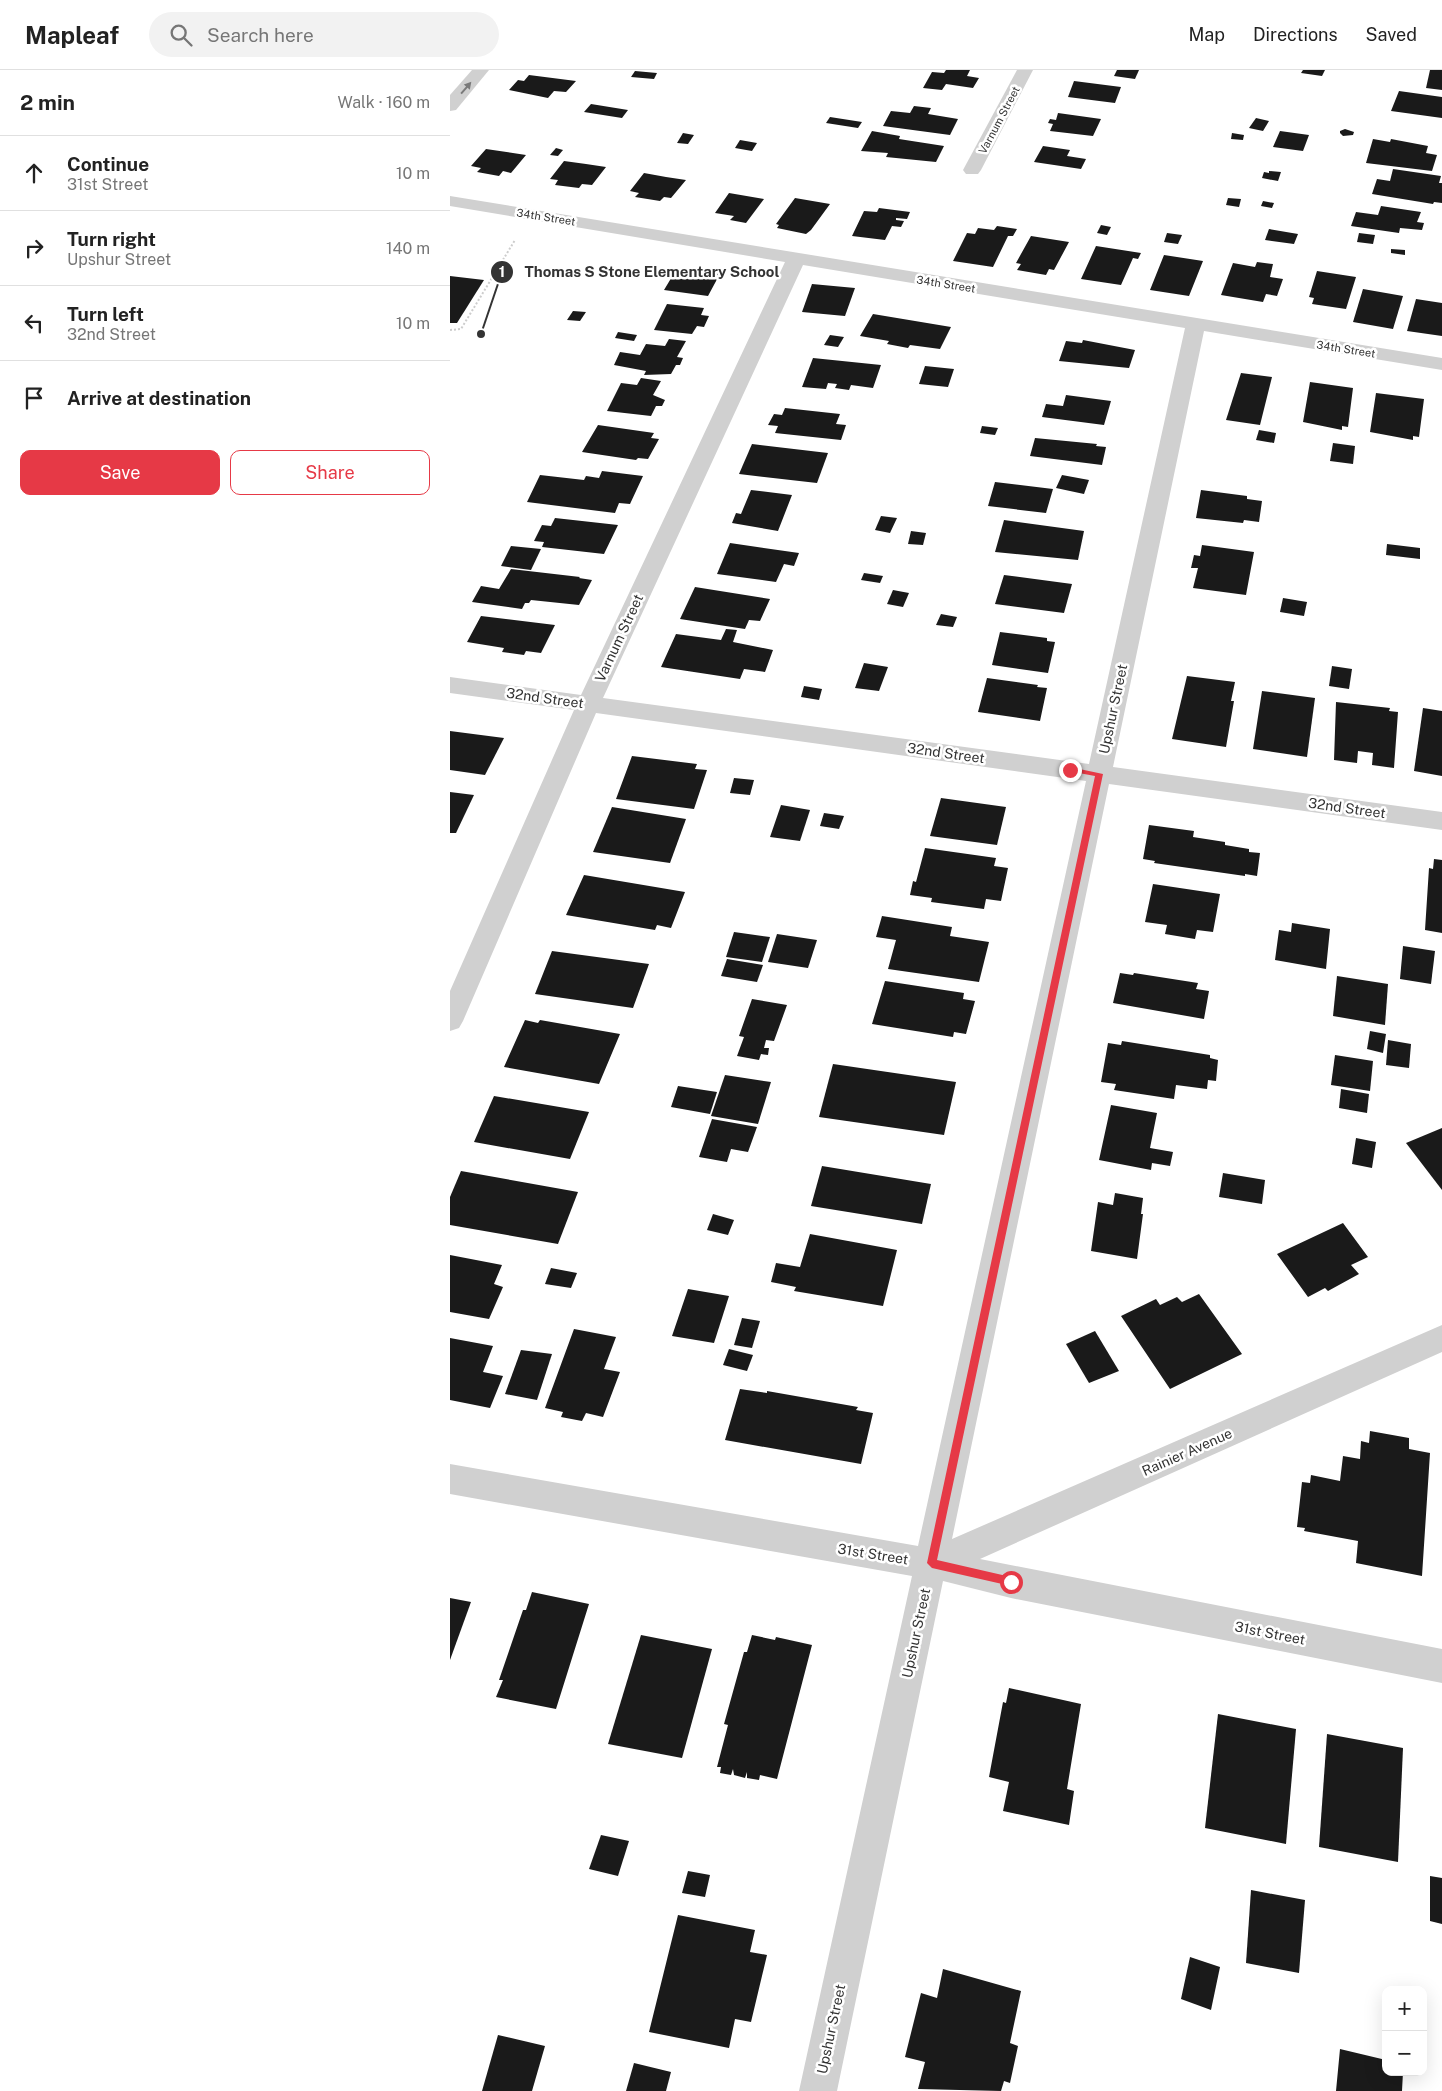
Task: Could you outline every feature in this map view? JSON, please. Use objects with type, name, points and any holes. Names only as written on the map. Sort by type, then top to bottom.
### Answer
[{"type":"street","points":[[450,106],[481,70]]},
{"type":"street","name":"Varnum Street","points":[[972,170],[1025,70]]},
{"type":"street","name":"34th Street","points":[[450,202],[1442,364]]},
{"type":"street","name":"Varnum Street","points":[[450,1021],[588,704],[796,259]]},
{"type":"street","name":"Upshur Street","points":[[818,2091],[1195,325]]},
{"type":"street","name":"32nd Street","points":[[450,685],[1442,821]]},
{"type":"street","name":"Rainier Avenue","points":[[932,1563],[1028,1523],[1442,1338]]},
{"type":"street","name":"31st Street","points":[[450,1479],[891,1558],[932,1563],[1021,1584],[1442,1666]]},
{"type":"path","points":[[450,330],[461,329],[520,232]]},
{"type":"building","points":[[946,70],[970,70],[967,76],[979,78],[973,88],[946,84],[942,90],[923,88],[932,72],[944,73]]},
{"type":"building","points":[[1117,70],[1139,70],[1135,79],[1114,76]]},
{"type":"building","points":[[1303,70],[1325,70],[1322,76],[1301,73]]},
{"type":"building","points":[[1430,70],[1442,70],[1442,90],[1426,88]]},
{"type":"building","points":[[635,71],[657,73],[654,79],[631,77]]},
{"type":"building","points":[[529,75],[576,81],[566,92],[554,91],[548,98],[509,90],[518,80],[524,81]]},
{"type":"building","points":[[1074,81],[1121,87],[1115,103],[1068,97]]},
{"type":"building","points":[[1399,91],[1442,97],[1442,118],[1391,111]]},
{"type":"building","points":[[591,104],[628,110],[622,118],[584,112]]},
{"type":"building","points":[[914,106],[931,108],[928,114],[958,119],[950,135],[883,126],[891,111],[910,113]]},
{"type":"building","points":[[1058,113],[1101,119],[1093,136],[1050,131],[1053,124],[1048,123],[1050,119],[1056,120]]},
{"type":"building","points":[[830,117],[862,122],[858,128],[826,123]]},
{"type":"building","points":[[1256,118],[1269,121],[1263,131],[1249,128]]},
{"type":"building","points":[[1345,129],[1354,132],[1353,135],[1343,136],[1340,131]]},
{"type":"building","points":[[872,131],[900,136],[899,139],[944,146],[936,162],[886,157],[888,153],[861,151]]},
{"type":"building","points":[[1280,131],[1309,135],[1303,151],[1273,147]]},
{"type":"building","points":[[683,133],[694,135],[688,144],[677,143]]},
{"type":"building","points":[[1232,133],[1244,135],[1243,140],[1231,139]]},
{"type":"building","points":[[1373,139],[1390,142],[1391,139],[1428,146],[1426,153],[1437,155],[1432,171],[1366,163]]},
{"type":"building","points":[[740,140],[757,143],[752,151],[735,148]]},
{"type":"building","points":[[1043,146],[1070,150],[1067,156],[1086,159],[1081,169],[1034,162]]},
{"type":"building","points":[[556,148],[563,150],[558,156],[550,155]]},
{"type":"building","points":[[486,149],[526,155],[511,173],[503,171],[499,176],[477,172],[481,168],[471,166]]},
{"type":"building","points":[[564,161],[606,167],[592,185],[582,184],[579,188],[555,185],[558,180],[550,179]]},
{"type":"building","points":[[1393,169],[1441,176],[1439,183],[1442,183],[1442,203],[1434,202],[1433,204],[1372,194],[1377,179],[1390,181]]},
{"type":"building","points":[[1269,171],[1281,172],[1278,181],[1262,178],[1264,172],[1269,173]]},
{"type":"building","points":[[644,173],[686,180],[671,198],[664,197],[660,201],[635,197],[639,193],[630,191]]},
{"type":"building","points":[[729,193],[764,199],[746,223],[730,220],[734,216],[715,213]]},
{"type":"building","points":[[795,198],[830,204],[806,234],[777,228],[779,225],[776,224]]},
{"type":"building","points":[[1228,198],[1241,199],[1239,207],[1226,205]]},
{"type":"building","points":[[1263,201],[1274,203],[1272,208],[1261,206]]},
{"type":"building","points":[[1381,206],[1421,212],[1417,222],[1424,223],[1422,230],[1400,228],[1399,233],[1351,226],[1356,212],[1378,215]]},
{"type":"building","points":[[879,208],[910,212],[907,219],[896,218],[896,220],[904,221],[901,227],[892,226],[885,240],[852,236],[864,211],[877,212]]},
{"type":"building","points":[[1101,225],[1111,227],[1107,235],[1097,233]]},
{"type":"building","points":[[997,226],[1017,229],[1013,236],[1008,236],[993,267],[953,261],[967,233],[975,234],[978,228],[994,230]]},
{"type":"building","points":[[1269,229],[1298,234],[1294,244],[1265,240]]},
{"type":"building","points":[[1167,233],[1182,235],[1178,244],[1164,242]]},
{"type":"building","points":[[1359,233],[1375,235],[1373,244],[1357,242]]},
{"type":"building","points":[[1031,236],[1069,242],[1054,270],[1049,269],[1046,275],[1017,270],[1021,264],[1016,263]]},
{"type":"building","points":[[1096,246],[1141,253],[1138,259],[1133,258],[1121,285],[1081,279]]},
{"type":"building","points":[[1391,249],[1405,250],[1405,255],[1391,253]]},
{"type":"building","points":[[1164,255],[1203,261],[1189,296],[1150,290]]},
{"type":"building","points":[[1257,262],[1273,264],[1270,277],[1283,279],[1277,296],[1266,294],[1263,302],[1221,295],[1233,263],[1255,267]]},
{"type":"building","points":[[705,268],[722,270],[708,296],[664,290],[676,270],[702,273]]},
{"type":"building","points":[[1317,271],[1356,277],[1346,309],[1312,304],[1314,298],[1309,297]]},
{"type":"building","points":[[450,276],[484,280],[457,323],[450,323]]},
{"type":"building","points":[[812,284],[855,288],[845,316],[802,312]]},
{"type":"building","points":[[1363,289],[1403,296],[1393,329],[1353,322]]},
{"type":"building","points":[[1416,299],[1442,303],[1442,336],[1407,331]]},
{"type":"building","points":[[667,304],[704,308],[701,315],[709,316],[704,327],[697,326],[692,334],[654,330]]},
{"type":"building","points":[[573,311],[586,312],[580,321],[567,320]]},
{"type":"building","points":[[873,314],[951,327],[940,349],[910,345],[908,348],[887,344],[889,341],[860,336]]},
{"type":"building","points":[[618,332],[637,335],[634,341],[615,338]]},
{"type":"building","points":[[830,335],[844,337],[838,347],[824,345]]},
{"type":"building","points":[[669,339],[686,341],[677,357],[683,358],[680,365],[676,365],[671,374],[644,375],[646,371],[614,365],[620,352],[640,355],[646,344],[665,346]]},
{"type":"building","points":[[1083,340],[1135,350],[1129,368],[1059,361],[1066,341],[1082,343]]},
{"type":"building","points":[[813,358],[881,365],[873,388],[851,385],[849,390],[835,388],[837,384],[828,383],[826,389],[802,387]]},
{"type":"building","points":[[925,366],[954,369],[948,387],[919,384]]},
{"type":"building","points":[[1241,373],[1272,377],[1260,425],[1226,420]]},
{"type":"building","points":[[641,378],[661,381],[653,395],[665,400],[662,406],[656,406],[651,416],[607,411],[621,383],[637,385]]},
{"type":"building","points":[[1310,382],[1353,388],[1348,427],[1342,426],[1342,430],[1303,422]]},
{"type":"building","points":[[1376,393],[1424,399],[1419,437],[1413,436],[1413,440],[1370,432]]},
{"type":"building","points":[[1066,395],[1111,401],[1104,425],[1042,417],[1046,404],[1063,406]]},
{"type":"building","points":[[785,408],[840,414],[836,424],[846,425],[841,440],[775,433],[778,426],[768,425],[774,414],[782,415]]},
{"type":"building","points":[[598,425],[654,433],[651,438],[659,439],[648,459],[638,458],[636,460],[582,452]]},
{"type":"building","points":[[982,426],[998,428],[995,435],[980,433]]},
{"type":"building","points":[[1259,430],[1276,433],[1274,443],[1256,440]]},
{"type":"building","points":[[1035,438],[1097,444],[1096,446],[1106,447],[1102,465],[1030,456]]},
{"type":"building","points":[[1333,443],[1355,446],[1353,464],[1330,461]]},
{"type":"building","points":[[752,444],[828,453],[817,483],[739,474]]},
{"type":"building","points":[[602,471],[643,476],[630,504],[619,503],[615,513],[527,502],[540,475],[584,480],[586,476],[599,478]]},
{"type":"building","points":[[1062,475],[1089,480],[1084,494],[1056,488]]},
{"type":"building","points":[[995,482],[1053,489],[1046,513],[988,506]]},
{"type":"building","points":[[751,490],[792,495],[778,531],[732,523],[736,513],[741,514]]},
{"type":"building","points":[[1201,490],[1247,496],[1247,499],[1262,501],[1259,522],[1244,520],[1243,523],[1196,518]]},
{"type":"building","points":[[881,516],[897,518],[890,533],[875,530]]},
{"type":"building","points":[[555,518],[618,525],[604,554],[542,547],[544,542],[534,541],[542,525],[551,526]]},
{"type":"building","points":[[1004,520],[1084,531],[1078,560],[995,552]]},
{"type":"building","points":[[911,531],[926,533],[923,545],[908,544]]},
{"type":"building","points":[[730,543],[799,553],[794,566],[784,564],[776,582],[717,574]]},
{"type":"building","points":[[1387,544],[1420,548],[1420,559],[1386,555]]},
{"type":"building","points":[[1202,545],[1254,552],[1246,595],[1193,588],[1198,568],[1191,568],[1194,555],[1200,556]]},
{"type":"building","points":[[511,546],[541,549],[531,570],[501,566]]},
{"type":"building","points":[[511,569],[592,580],[579,605],[531,600],[529,603],[525,603],[522,609],[472,602],[481,586],[499,589]]},
{"type":"building","points":[[864,573],[883,576],[880,583],[861,580]]},
{"type":"building","points":[[1004,575],[1072,584],[1064,613],[995,604]]},
{"type":"building","points":[[695,587],[770,599],[760,621],[749,620],[745,629],[680,619]]},
{"type":"building","points":[[893,590],[909,593],[903,607],[887,604]]},
{"type":"building","points":[[1283,598],[1307,602],[1304,616],[1280,612]]},
{"type":"building","points":[[941,614],[957,617],[953,627],[936,625]]},
{"type":"building","points":[[481,616],[555,625],[541,653],[526,651],[524,655],[502,652],[504,648],[467,642]]},
{"type":"building","points":[[726,629],[737,630],[733,642],[773,650],[765,672],[744,669],[740,679],[661,667],[676,634],[721,640]]},
{"type":"building","points":[[1000,632],[1047,638],[1047,641],[1055,642],[1048,673],[992,665]]},
{"type":"building","points":[[864,663],[888,667],[879,691],[855,688]]},
{"type":"building","points":[[1332,666],[1352,669],[1349,689],[1329,686]]},
{"type":"building","points":[[1187,676],[1235,682],[1231,701],[1234,701],[1226,747],[1172,739]]},
{"type":"building","points":[[987,678],[1047,688],[1040,721],[978,712]]},
{"type":"building","points":[[804,686],[822,689],[819,700],[801,697]]},
{"type":"building","points":[[1262,691],[1315,698],[1307,757],[1253,749]]},
{"type":"building","points":[[1336,702],[1390,708],[1389,711],[1398,712],[1394,768],[1372,765],[1373,753],[1358,751],[1357,763],[1334,760]]},
{"type":"building","points":[[1423,708],[1442,711],[1442,776],[1414,771]]},
{"type":"building","points":[[450,731],[504,738],[485,775],[450,770]]},
{"type":"building","points":[[632,756],[697,764],[695,769],[707,770],[694,809],[616,799]]},
{"type":"building","points":[[734,778],[754,780],[750,795],[730,793]]},
{"type":"building","points":[[450,792],[474,795],[456,833],[450,833]]},
{"type":"building","points":[[941,798],[1006,807],[997,845],[930,836]]},
{"type":"building","points":[[781,805],[810,810],[800,841],[770,837]]},
{"type":"building","points":[[612,807],[686,819],[670,863],[593,852]]},
{"type":"building","points":[[824,813],[844,816],[839,829],[820,826]]},
{"type":"building","points":[[1149,825],[1194,831],[1193,837],[1225,842],[1225,845],[1260,853],[1257,876],[1245,874],[1245,876],[1154,863],[1155,861],[1143,859]]},
{"type":"building","points":[[925,848],[996,858],[994,866],[1008,868],[1001,901],[986,899],[984,909],[931,902],[932,898],[910,895],[913,881],[916,882]]},
{"type":"building","points":[[1434,859],[1442,860],[1442,933],[1425,930],[1429,868],[1433,869]]},
{"type":"building","points":[[584,875],[685,892],[671,928],[657,925],[655,930],[566,915]]},
{"type":"building","points":[[1153,884],[1220,894],[1213,932],[1197,930],[1195,939],[1165,934],[1167,925],[1145,922]]},
{"type":"building","points":[[882,916],[952,927],[950,936],[989,942],[979,982],[888,969],[896,940],[876,937]]},
{"type":"building","points":[[1292,923],[1330,929],[1326,969],[1275,960],[1279,930],[1291,932]]},
{"type":"building","points":[[734,932],[770,937],[762,962],[726,957]]},
{"type":"building","points":[[777,934],[817,940],[808,968],[768,962]]},
{"type":"building","points":[[1403,946],[1435,951],[1431,984],[1400,979]]},
{"type":"building","points":[[552,951],[649,964],[633,1008],[535,994]]},
{"type":"building","points":[[727,959],[763,965],[757,982],[721,976]]},
{"type":"building","points":[[1120,973],[1133,975],[1134,973],[1198,983],[1196,989],[1209,991],[1204,1019],[1113,1003]]},
{"type":"building","points":[[1337,976],[1388,984],[1385,1025],[1333,1016]]},
{"type":"building","points":[[885,981],[964,993],[963,999],[975,1001],[966,1034],[954,1032],[953,1037],[872,1024]]},
{"type":"building","points":[[752,999],[787,1005],[774,1041],[766,1040],[764,1048],[769,1048],[768,1055],[761,1054],[759,1060],[737,1056],[744,1037],[739,1036]]},
{"type":"building","points":[[525,1020],[538,1023],[540,1020],[620,1034],[599,1084],[504,1067]]},
{"type":"building","points":[[1370,1031],[1386,1034],[1383,1053],[1367,1049]]},
{"type":"building","points":[[1388,1040],[1411,1044],[1409,1068],[1386,1065]]},
{"type":"building","points":[[1122,1041],[1210,1055],[1210,1058],[1218,1060],[1216,1081],[1208,1080],[1207,1089],[1176,1085],[1174,1099],[1114,1090],[1116,1084],[1101,1082],[1108,1043],[1121,1045]]},
{"type":"building","points":[[1335,1055],[1373,1061],[1370,1091],[1331,1085]]},
{"type":"building","points":[[833,1064],[956,1082],[944,1135],[819,1117]]},
{"type":"building","points":[[725,1075],[771,1082],[758,1124],[711,1116]]},
{"type":"building","points":[[678,1086],[717,1092],[710,1114],[671,1107]]},
{"type":"building","points":[[1341,1089],[1369,1094],[1367,1113],[1339,1108]]},
{"type":"building","points":[[494,1096],[589,1112],[570,1159],[474,1142]]},
{"type":"building","points":[[1111,1105],[1157,1113],[1150,1148],[1173,1152],[1170,1166],[1152,1163],[1151,1170],[1099,1160]]},
{"type":"building","points":[[712,1119],[757,1127],[748,1152],[731,1149],[727,1162],[699,1157]]},
{"type":"building","points":[[1442,1128],[1442,1190],[1406,1143]]},
{"type":"building","points":[[1356,1138],[1376,1142],[1372,1168],[1352,1164]]},
{"type":"building","points":[[822,1166],[931,1184],[922,1224],[811,1206]]},
{"type":"building","points":[[461,1171],[578,1192],[558,1244],[450,1225],[450,1197]]},
{"type":"building","points":[[1223,1173],[1265,1180],[1262,1204],[1219,1197]]},
{"type":"building","points":[[1115,1193],[1143,1198],[1141,1214],[1143,1214],[1137,1259],[1091,1251],[1098,1202],[1113,1205]]},
{"type":"building","points":[[713,1214],[734,1220],[728,1235],[707,1230]]},
{"type":"building","points":[[1343,1223],[1368,1257],[1351,1265],[1359,1274],[1328,1291],[1325,1288],[1308,1297],[1277,1254]]},
{"type":"building","points":[[810,1234],[897,1250],[883,1306],[794,1291],[796,1287],[771,1282],[776,1263],[800,1267]]},
{"type":"building","points":[[450,1255],[502,1265],[494,1284],[503,1287],[489,1319],[450,1312]]},
{"type":"building","points":[[551,1268],[577,1273],[571,1288],[545,1284]]},
{"type":"building","points":[[688,1289],[729,1296],[714,1343],[672,1336]]},
{"type":"building","points":[[1199,1294],[1242,1354],[1170,1389],[1121,1316],[1156,1299],[1160,1305],[1177,1297],[1182,1302]]},
{"type":"building","points":[[742,1318],[760,1321],[752,1348],[734,1345]]},
{"type":"building","points":[[574,1329],[616,1337],[604,1369],[620,1372],[603,1417],[586,1413],[582,1421],[561,1417],[563,1412],[545,1408]]},
{"type":"building","points":[[1095,1331],[1119,1371],[1089,1383],[1066,1344]]},
{"type":"building","points":[[450,1338],[493,1346],[483,1372],[503,1376],[490,1408],[450,1400]]},
{"type":"building","points":[[729,1349],[753,1355],[747,1371],[723,1365]]},
{"type":"building","points":[[521,1350],[552,1354],[537,1400],[505,1394]]},
{"type":"building","points":[[740,1389],[767,1393],[767,1391],[858,1407],[856,1410],[873,1413],[861,1464],[725,1440]]},
{"type":"building","points":[[1370,1431],[1409,1438],[1409,1449],[1430,1453],[1422,1576],[1356,1563],[1358,1541],[1304,1531],[1305,1528],[1297,1527],[1302,1482],[1310,1483],[1311,1475],[1340,1481],[1343,1456],[1360,1459],[1361,1441],[1369,1443]]},
{"type":"building","points":[[532,1592],[589,1604],[556,1709],[496,1697],[503,1680],[499,1680],[523,1610],[526,1610]]},
{"type":"building","points":[[450,1598],[471,1602],[450,1660]]},
{"type":"building","points":[[641,1635],[712,1649],[682,1758],[608,1744]]},
{"type":"building","points":[[752,1635],[775,1640],[776,1637],[812,1645],[777,1779],[760,1775],[759,1780],[747,1778],[747,1772],[745,1778],[734,1775],[733,1769],[731,1775],[720,1773],[721,1767],[717,1767],[728,1725],[724,1724],[744,1652],[747,1652]]},
{"type":"building","points":[[1009,1688],[1081,1704],[1067,1789],[1074,1791],[1069,1825],[1003,1811],[1009,1782],[989,1777],[1003,1702],[1006,1703]]},
{"type":"building","points":[[1218,1714],[1296,1729],[1286,1844],[1205,1828]]},
{"type":"building","points":[[1327,1734],[1403,1748],[1398,1862],[1319,1847]]},
{"type":"building","points":[[601,1835],[629,1841],[618,1876],[589,1869]]},
{"type":"building","points":[[688,1871],[710,1875],[705,1897],[682,1893]]},
{"type":"building","points":[[1430,1876],[1442,1878],[1442,1924],[1430,1921]]},
{"type":"building","points":[[1251,1890],[1305,1900],[1299,1973],[1246,1963]]},
{"type":"building","points":[[678,1915],[755,1930],[750,1952],[767,1955],[751,2022],[735,2019],[729,2048],[649,2032]]},
{"type":"building","points":[[1190,1957],[1220,1967],[1211,2010],[1181,1999]]},
{"type":"building","points":[[943,1969],[1021,1991],[1010,2043],[1018,2046],[1010,2083],[1004,2081],[1001,2091],[918,2089],[925,2062],[905,2057],[921,1993],[937,1998]]},
{"type":"building","points":[[498,2035],[545,2046],[532,2091],[482,2091]]},
{"type":"building","points":[[1340,2049],[1382,2059],[1382,2076],[1403,2076],[1402,2091],[1336,2091]]},
{"type":"building","points":[[634,2063],[671,2072],[666,2091],[626,2091]]},
{"type":"place","name":"Thomas S Stone Elementary School","points":[[481,334]]},
{"type":"route","points":[[1011,1582],[932,1563],[942,1508],[1099,774],[1070,770]]}]
